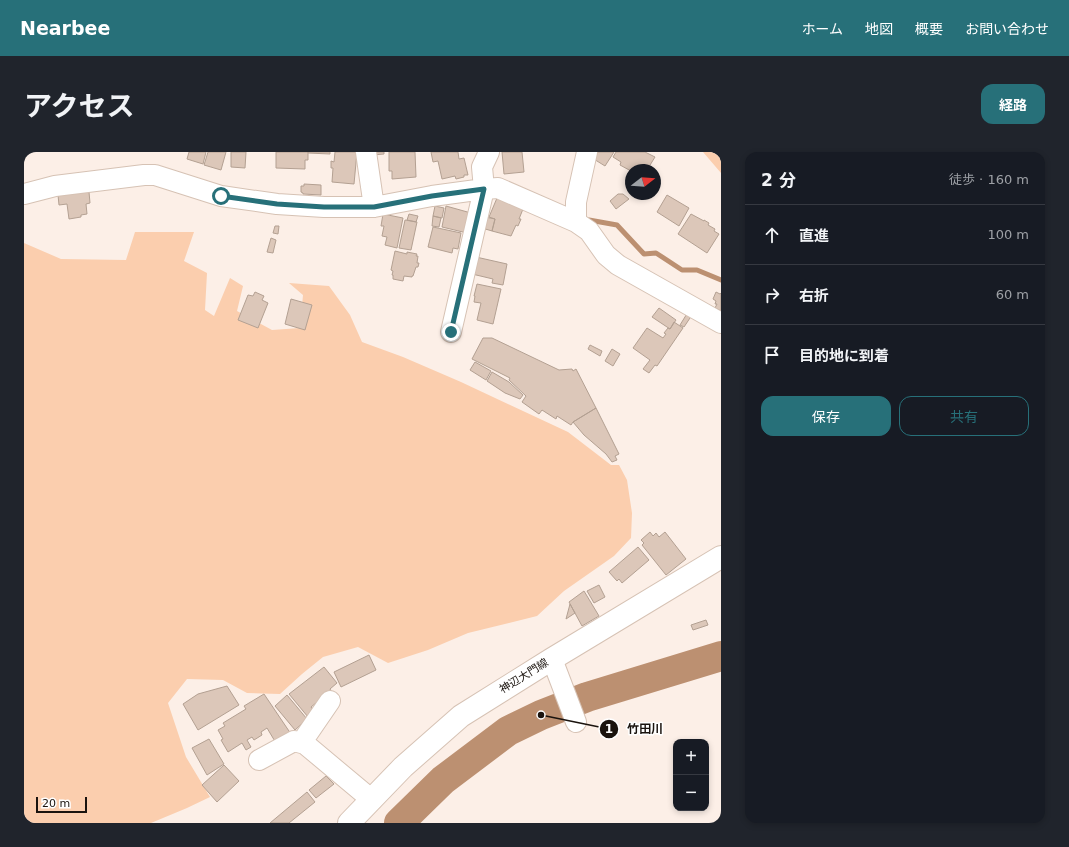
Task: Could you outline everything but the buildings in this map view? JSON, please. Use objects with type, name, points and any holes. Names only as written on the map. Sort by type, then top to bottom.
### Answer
[{"type":"main road","name":"神辺大門線","points":[[349,823],[403,767],[461,716],[721,557]]},
{"type":"street","points":[[366,152],[374,207]]},
{"type":"street","points":[[576,222],[576,202],[587,152]]},
{"type":"street","points":[[451,332],[484,189],[482,157]]},
{"type":"street","points":[[24,194],[55,186],[144,175],[155,175],[221,196],[324,207],[374,207],[432,196],[498,188],[576,222],[589,231],[606,255],[618,265],[721,323]]},
{"type":"street","points":[[552,659],[575,719]]},
{"type":"street","points":[[305,744],[306,736],[330,701]]},
{"type":"street","points":[[259,760],[294,741],[305,744],[372,800]]},
{"type":"shaded area","points":[[703,152],[721,152],[721,173]]},
{"type":"shaded area","points":[[135,232],[194,232],[184,261],[207,273],[205,310],[214,316],[230,278],[243,286],[237,311],[272,330],[300,328],[303,295],[289,283],[329,286],[350,315],[362,342],[403,357],[461,382],[568,432],[611,465],[619,465],[627,480],[632,513],[631,538],[614,556],[564,591],[537,616],[468,633],[428,650],[388,663],[358,647],[323,657],[280,694],[247,693],[223,680],[187,679],[168,703],[186,757],[210,797],[151,823],[24,823],[24,243],[61,259],[126,260]]},
{"type":"waterway","points":[[589,220],[617,225],[644,254],[656,253],[682,270],[697,270],[721,280]]},
{"type":"waterway","points":[[399,823],[443,780],[508,731],[541,715],[587,697],[721,656]]},
{"type":"place","name":"竹田川","points":[[541,715]]},
{"type":"route","points":[[221,196],[277,204],[324,207],[374,207],[432,196],[484,189],[451,332]]}]
